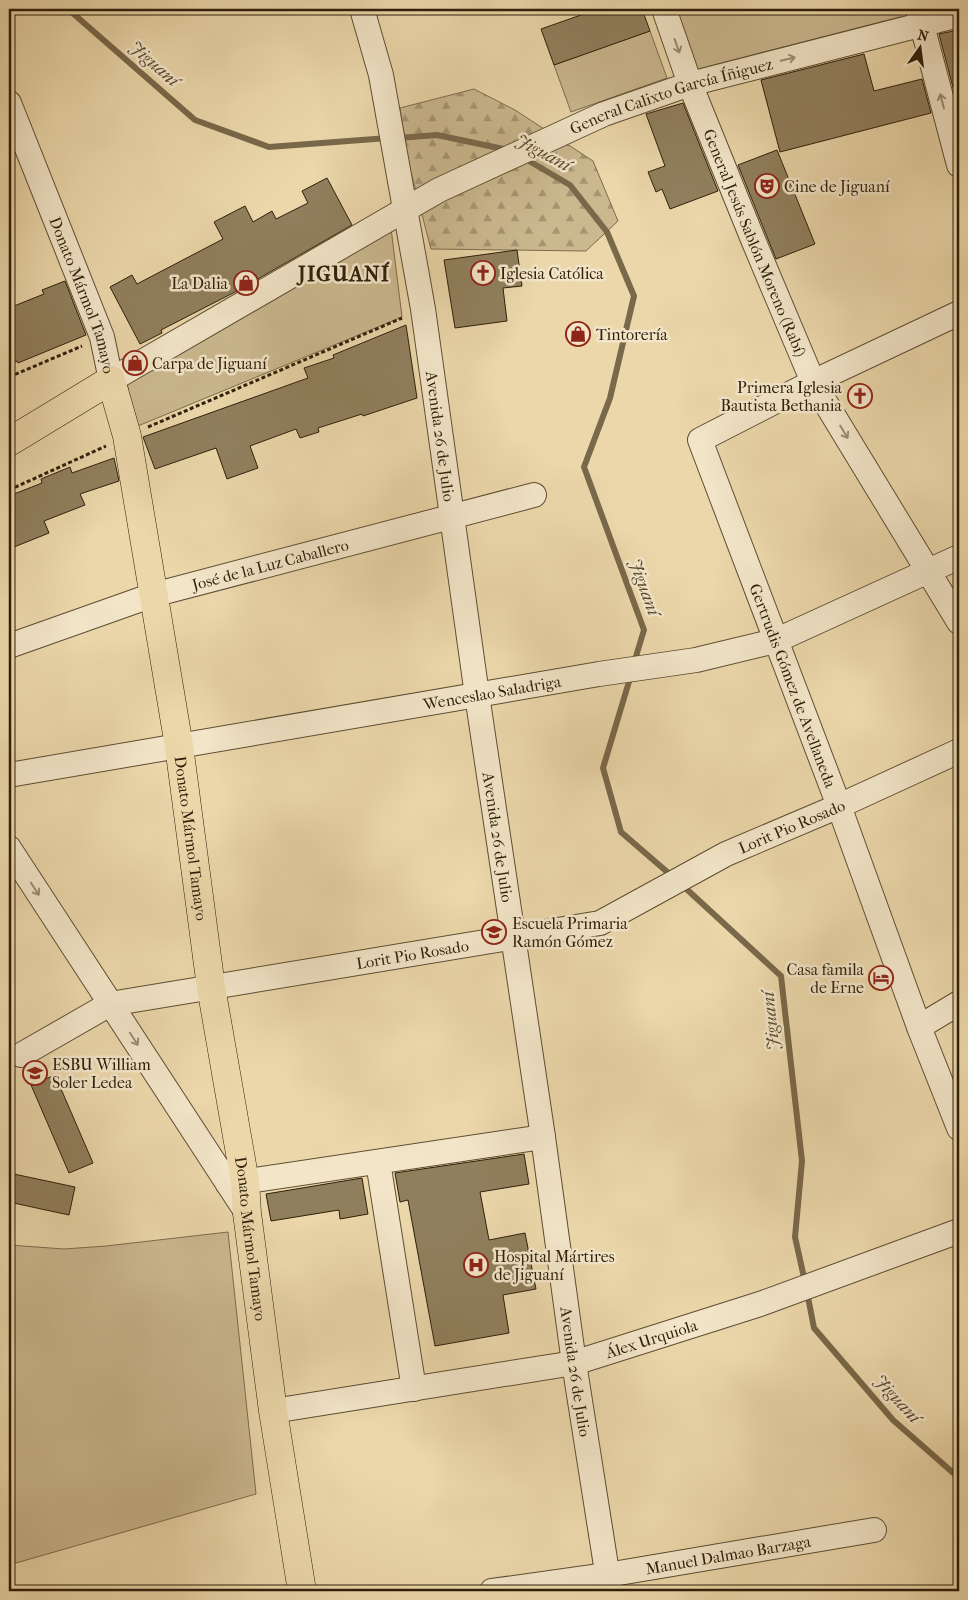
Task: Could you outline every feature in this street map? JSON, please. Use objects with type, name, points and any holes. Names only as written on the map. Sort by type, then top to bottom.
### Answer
[{"type":"main road","name":"Donato Mármol Tamayo","points":[[111,380],[127,436],[179,746],[236,1183],[247,1213],[273,1411],[302,1591]]},
{"type":"main road","name":"General Calixto García Íñiguez","points":[[9,442],[111,380]]},
{"type":"street","name":"Avenida 26 de Julio","points":[[362,9],[382,75],[423,309],[574,1363],[608,1583]]},
{"type":"street","name":"General Jesús Sablón Moreno (Rabí)","points":[[664,9],[690,84],[813,382],[959,622]]},
{"type":"street","name":"General Calixto García Íñiguez","points":[[111,380],[439,190],[604,114],[690,84],[919,17],[959,15]]},
{"type":"street","points":[[919,17],[959,165]]},
{"type":"street","name":"Donato Mármol Tamayo","points":[[9,103],[102,337],[111,380]]},
{"type":"street","points":[[813,382],[959,313]]},
{"type":"street","name":"Gertrudis Gómez de Avellaneda","points":[[813,382],[700,440],[839,806],[918,1028],[959,1128]]},
{"type":"street","name":"José de la Luz Caballero","points":[[9,646],[153,595],[534,495]]},
{"type":"street","name":"Wenceslao Saladriga","points":[[9,775],[599,674],[696,660],[775,640],[959,557]]},
{"type":"street","name":"Lorit Pio Rosado","points":[[21,1055],[110,1004],[600,923],[726,854],[839,806],[959,750]]},
{"type":"street","points":[[9,848],[110,1004],[236,1183],[543,1137]]},
{"type":"street","points":[[918,1028],[959,1003]]},
{"type":"street","points":[[378,1162],[414,1388]]},
{"type":"street","name":"Álex Urquiola","points":[[273,1411],[574,1363],[760,1304],[959,1231]]},
{"type":"street","name":"Manuel Dalmao Barzaga","points":[[492,1591],[608,1583],[874,1530]]},
{"type":"path","points":[[9,490],[127,436],[423,309]]},
{"type":"path","points":[[9,377],[102,337]]},
{"type":"green space","points":[[675,9],[898,9],[900,17],[695,70]]},
{"type":"green space","points":[[650,31],[667,78],[571,112],[554,65]]},
{"type":"green space","points":[[474,89],[515,110],[593,161],[618,221],[586,251],[431,249],[408,161],[400,108]]},
{"type":"green space","points":[[390,220],[402,317],[133,428],[127,381]]},
{"type":"green space","points":[[228,1232],[256,1494],[9,1565],[9,1245],[64,1249]]},
{"type":"building","points":[[598,9],[642,9],[650,31],[554,65],[541,29]]},
{"type":"building","points":[[958,30],[959,98],[956,99],[939,34]]},
{"type":"building","points":[[864,54],[874,91],[922,79],[931,113],[780,152],[761,80]]},
{"type":"building","points":[[683,103],[718,191],[670,209],[662,189],[656,192],[648,172],[665,166],[646,114]]},
{"type":"building","points":[[777,150],[815,244],[776,259],[738,165]]},
{"type":"building","points":[[327,178],[352,225],[235,292],[161,330],[162,333],[140,344],[110,287],[132,275],[137,284],[223,239],[214,222],[245,206],[253,222],[272,211],[276,219],[308,203],[302,191]]},
{"type":"building","points":[[517,250],[522,286],[503,288],[507,321],[455,328],[444,260]]},
{"type":"building","points":[[65,281],[86,335],[9,365],[9,308],[44,294],[42,290]]},
{"type":"building","points":[[406,325],[417,398],[363,416],[362,414],[318,428],[319,432],[300,438],[296,429],[250,446],[258,468],[227,479],[216,448],[155,469],[143,437],[308,378],[304,368],[334,358],[333,355]]},
{"type":"building","points":[[114,458],[119,481],[80,494],[85,505],[44,521],[49,533],[9,549],[9,496],[42,483],[41,479],[70,467],[72,473]]},
{"type":"building","points":[[55,1075],[93,1163],[69,1173],[31,1085]]},
{"type":"building","name":"Hospital Mártires de Jiguaní","points":[[524,1154],[529,1184],[480,1192],[489,1240],[525,1233],[536,1289],[503,1295],[509,1333],[435,1346],[408,1200],[400,1202],[395,1173]]},
{"type":"building","points":[[9,1173],[75,1187],[69,1215],[9,1202]]},
{"type":"building","points":[[362,1178],[368,1214],[340,1219],[339,1210],[271,1221],[266,1194]]},
{"type":"waterway","name":"Jiguaní","points":[[68,9],[195,120],[269,147],[388,138]]},
{"type":"waterway","name":"Jiguaní","points":[[398,138],[437,135],[508,150]]},
{"type":"waterway","name":"Jiguaní","points":[[524,158],[570,185],[607,232],[634,296],[610,398],[584,467],[644,630],[634,663]]},
{"type":"waterway","name":"Jiguaní","points":[[631,675],[603,768],[621,832],[673,877]]},
{"type":"waterway","name":"Jiguaní","points":[[681,884],[781,976],[802,1161],[795,1237],[805,1282]]},
{"type":"waterway","name":"Jiguaní","points":[[807,1292],[814,1328],[893,1420],[959,1478]]},
{"type":"place","name":"Cine de Jiguaní","points":[[767,186]]},
{"type":"place","name":"Iglesia Católica","points":[[483,273]]},
{"type":"place","name":"La Dalia","points":[[246,283]]},
{"type":"place","name":"Tintorería","points":[[578,334]]},
{"type":"place","name":"Carpa de Jiguaní","points":[[135,363]]},
{"type":"place","name":"Primera Iglesia Bautista Bethania","points":[[860,396]]},
{"type":"place","name":"Escuela Primaria Ramón Gómez","points":[[494,932]]},
{"type":"place","name":"Casa famila de Erne","points":[[881,978]]},
{"type":"place","name":"ESBU William Soler Ledea","points":[[35,1073]]},
{"type":"place","name":"Hospital Mártires de Jiguaní","points":[[476,1265]]},
{"type":"district","name":"JIGUANÍ","points":[[344,274]]}]
